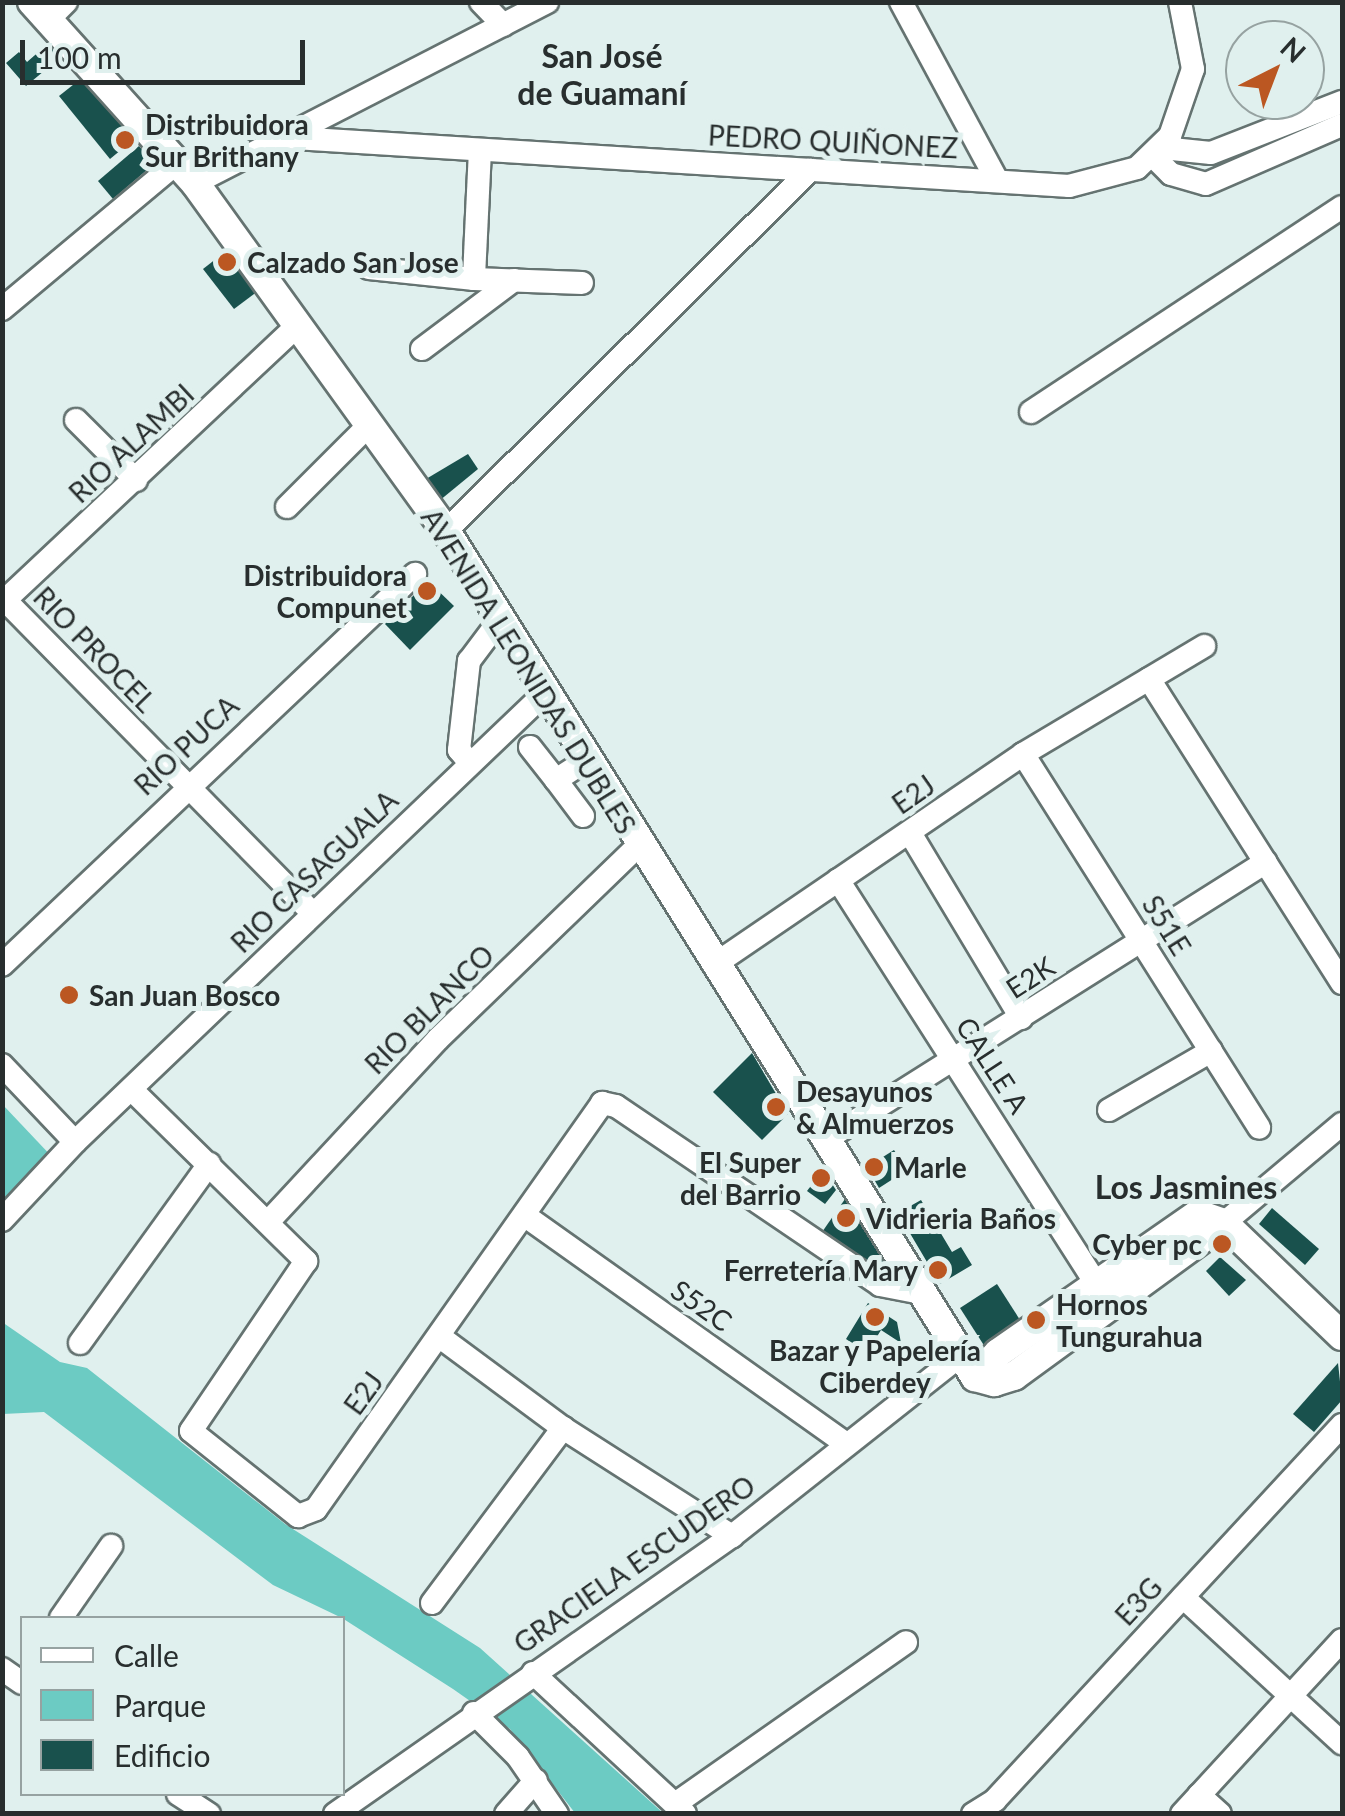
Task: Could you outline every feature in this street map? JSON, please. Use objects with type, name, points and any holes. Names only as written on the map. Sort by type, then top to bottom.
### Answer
[{"type":"main road","name":"AVENIDA LEONIDAS DUBLES","points":[[49,8],[187,173],[300,324],[446,531],[543,695],[968,1366]]},
{"type":"main road","points":[[1224,1223],[1219,1232],[1014,1376],[994,1382],[968,1366],[1096,1283],[1187,1217],[1224,1223],[1342,1336]]},
{"type":"street","points":[[481,2],[503,25]]},
{"type":"street","points":[[2,309],[187,173],[278,137],[547,2]]},
{"type":"street","points":[[901,2],[997,180]]},
{"type":"street","points":[[1157,152],[1194,68],[1180,2]]},
{"type":"street","points":[[1157,152],[1211,153],[1342,102]]},
{"type":"street","points":[[1157,152],[1171,174],[1206,184],[1342,125]]},
{"type":"street","name":"PEDRO QUIÑONEZ","points":[[278,137],[1069,186],[1136,168],[1157,152]]},
{"type":"street","points":[[474,278],[480,150]]},
{"type":"street","points":[[446,531],[810,170]]},
{"type":"street","points":[[1031,412],[1342,207]]},
{"type":"street","points":[[369,268],[582,283]]},
{"type":"street","points":[[422,348],[514,280]]},
{"type":"street","name":"RIO ALAMBI","points":[[4,600],[300,324]]},
{"type":"street","points":[[76,420],[136,480]]},
{"type":"street","points":[[286,507],[370,424]]},
{"type":"street","name":"RIO PUCA","points":[[2,965],[186,785],[415,574]]},
{"type":"street","name":"RIO PROCEL","points":[[4,600],[313,913]]},
{"type":"street","points":[[470,762],[459,750],[468,666],[499,621]]},
{"type":"street","name":"E2J","points":[[714,965],[1023,754],[1204,646]]},
{"type":"street","points":[[1149,679],[1342,983]]},
{"type":"street","name":"RIO CASAGUALA","points":[[2,1220],[75,1142],[133,1091],[543,695]]},
{"type":"street","points":[[530,747],[583,816]]},
{"type":"street","name":"S51E","points":[[1023,754],[1260,1128]]},
{"type":"street","points":[[556,780],[585,761]]},
{"type":"street","points":[[910,833],[1021,1018]]},
{"type":"street","name":"RIO BLANCO","points":[[268,1221],[438,1039],[638,846]]},
{"type":"street","name":"E2K","points":[[826,1140],[1266,862]]},
{"type":"street","name":"CALLE A","points":[[838,880],[1096,1283]]},
{"type":"street","points":[[1109,1110],[1211,1051]]},
{"type":"street","points":[[2,1065],[75,1142]]},
{"type":"street","points":[[133,1091],[268,1221]]},
{"type":"street","name":"E2J","points":[[268,1221],[306,1261],[192,1436],[306,1516],[440,1337],[602,1102],[616,1106],[880,1285],[922,1293]]},
{"type":"street","points":[[1224,1223],[1342,1124]]},
{"type":"street","points":[[80,1343],[209,1164]]},
{"type":"street","name":"S52C","points":[[524,1216],[846,1444]]},
{"type":"street","points":[[440,1337],[562,1428],[732,1536]]},
{"type":"street","name":"GRACIELA ESCUDERO","points":[[334,1814],[732,1536],[846,1444],[968,1366]]},
{"type":"street","name":"E3G","points":[[973,1814],[995,1800],[1342,1425]]},
{"type":"street","points":[[432,1603],[562,1428]]},
{"type":"street","points":[[62,1616],[111,1546]]},
{"type":"street","points":[[1182,1597],[1342,1743]]},
{"type":"street","points":[[1182,1814],[1342,1640]]},
{"type":"street","points":[[533,1673],[646,1784],[680,1809],[906,1642]]},
{"type":"street","points":[[474,1713],[536,1780],[557,1814]]},
{"type":"street","points":[[506,1814],[536,1780]]},
{"type":"street","points":[[1200,1795],[1220,1814]]},
{"type":"street","points":[[181,1796],[209,1814]]},
{"type":"green space","points":[[3,1105],[55,1160],[3,1210]]},
{"type":"green space","points":[[2,1322],[60,1362],[87,1368],[285,1524],[480,1648],[663,1813],[575,1813],[510,1729],[453,1689],[345,1620],[345,1616],[273,1585],[44,1412],[3,1414]]},
{"type":"building","points":[[50,42],[62,56],[26,86],[6,63],[19,52],[27,62]]},
{"type":"building","points":[[83,77],[133,140],[110,159],[59,96]]},
{"type":"building","points":[[139,146],[154,164],[113,199],[98,181]]},
{"type":"building","points":[[226,251],[258,291],[234,309],[203,269]]},
{"type":"building","points":[[468,454],[478,469],[439,501],[426,479]]},
{"type":"building","points":[[428,581],[454,606],[410,650],[385,624]]},
{"type":"building","points":[[752,1053],[788,1114],[762,1140],[713,1092]]},
{"type":"building","points":[[894,1150],[907,1170],[879,1188],[867,1167]]},
{"type":"building","points":[[823,1170],[836,1190],[825,1204],[807,1191]]},
{"type":"building","points":[[845,1199],[885,1263],[881,1271],[874,1273],[820,1235]]},
{"type":"building","points":[[921,1200],[952,1252],[961,1247],[972,1265],[940,1284],[898,1213]]},
{"type":"building","points":[[1272,1208],[1319,1249],[1305,1265],[1259,1224]]},
{"type":"building","points":[[1220,1257],[1246,1280],[1229,1296],[1206,1271]]},
{"type":"building","points":[[997,1284],[1022,1323],[985,1347],[960,1308]]},
{"type":"building","points":[[868,1303],[897,1322],[901,1343],[881,1330],[867,1353],[846,1339]]},
{"type":"building","points":[[1338,1363],[1342,1400],[1314,1432],[1293,1414]]},
{"type":"place","name":"Distribuidora Sur Brithany","points":[[125,140]]},
{"type":"place","name":"Calzado San Jose","points":[[227,262]]},
{"type":"place","name":"Distribuidora Compunet","points":[[427,591]]},
{"type":"place","name":"San Juan Bosco","points":[[69,995]]},
{"type":"place","name":"Desayunos & Almuerzos","points":[[776,1107]]},
{"type":"place","name":"Marle","points":[[874,1167]]},
{"type":"place","name":"El Super del Barrio","points":[[821,1178]]},
{"type":"place","name":"Vidrieria Baños","points":[[846,1218]]},
{"type":"place","name":"Cyber pc","points":[[1222,1244]]},
{"type":"place","name":"Ferretería Mary","points":[[938,1270]]},
{"type":"place","name":"Bazar y Papelería Ciberdey","points":[[875,1317]]},
{"type":"place","name":"Hornos Tungurahua","points":[[1036,1320]]},
{"type":"district","name":"San José de Guamaní","points":[[602,76]]},
{"type":"district","name":"Los Jasmines","points":[[1186,1187]]}]
